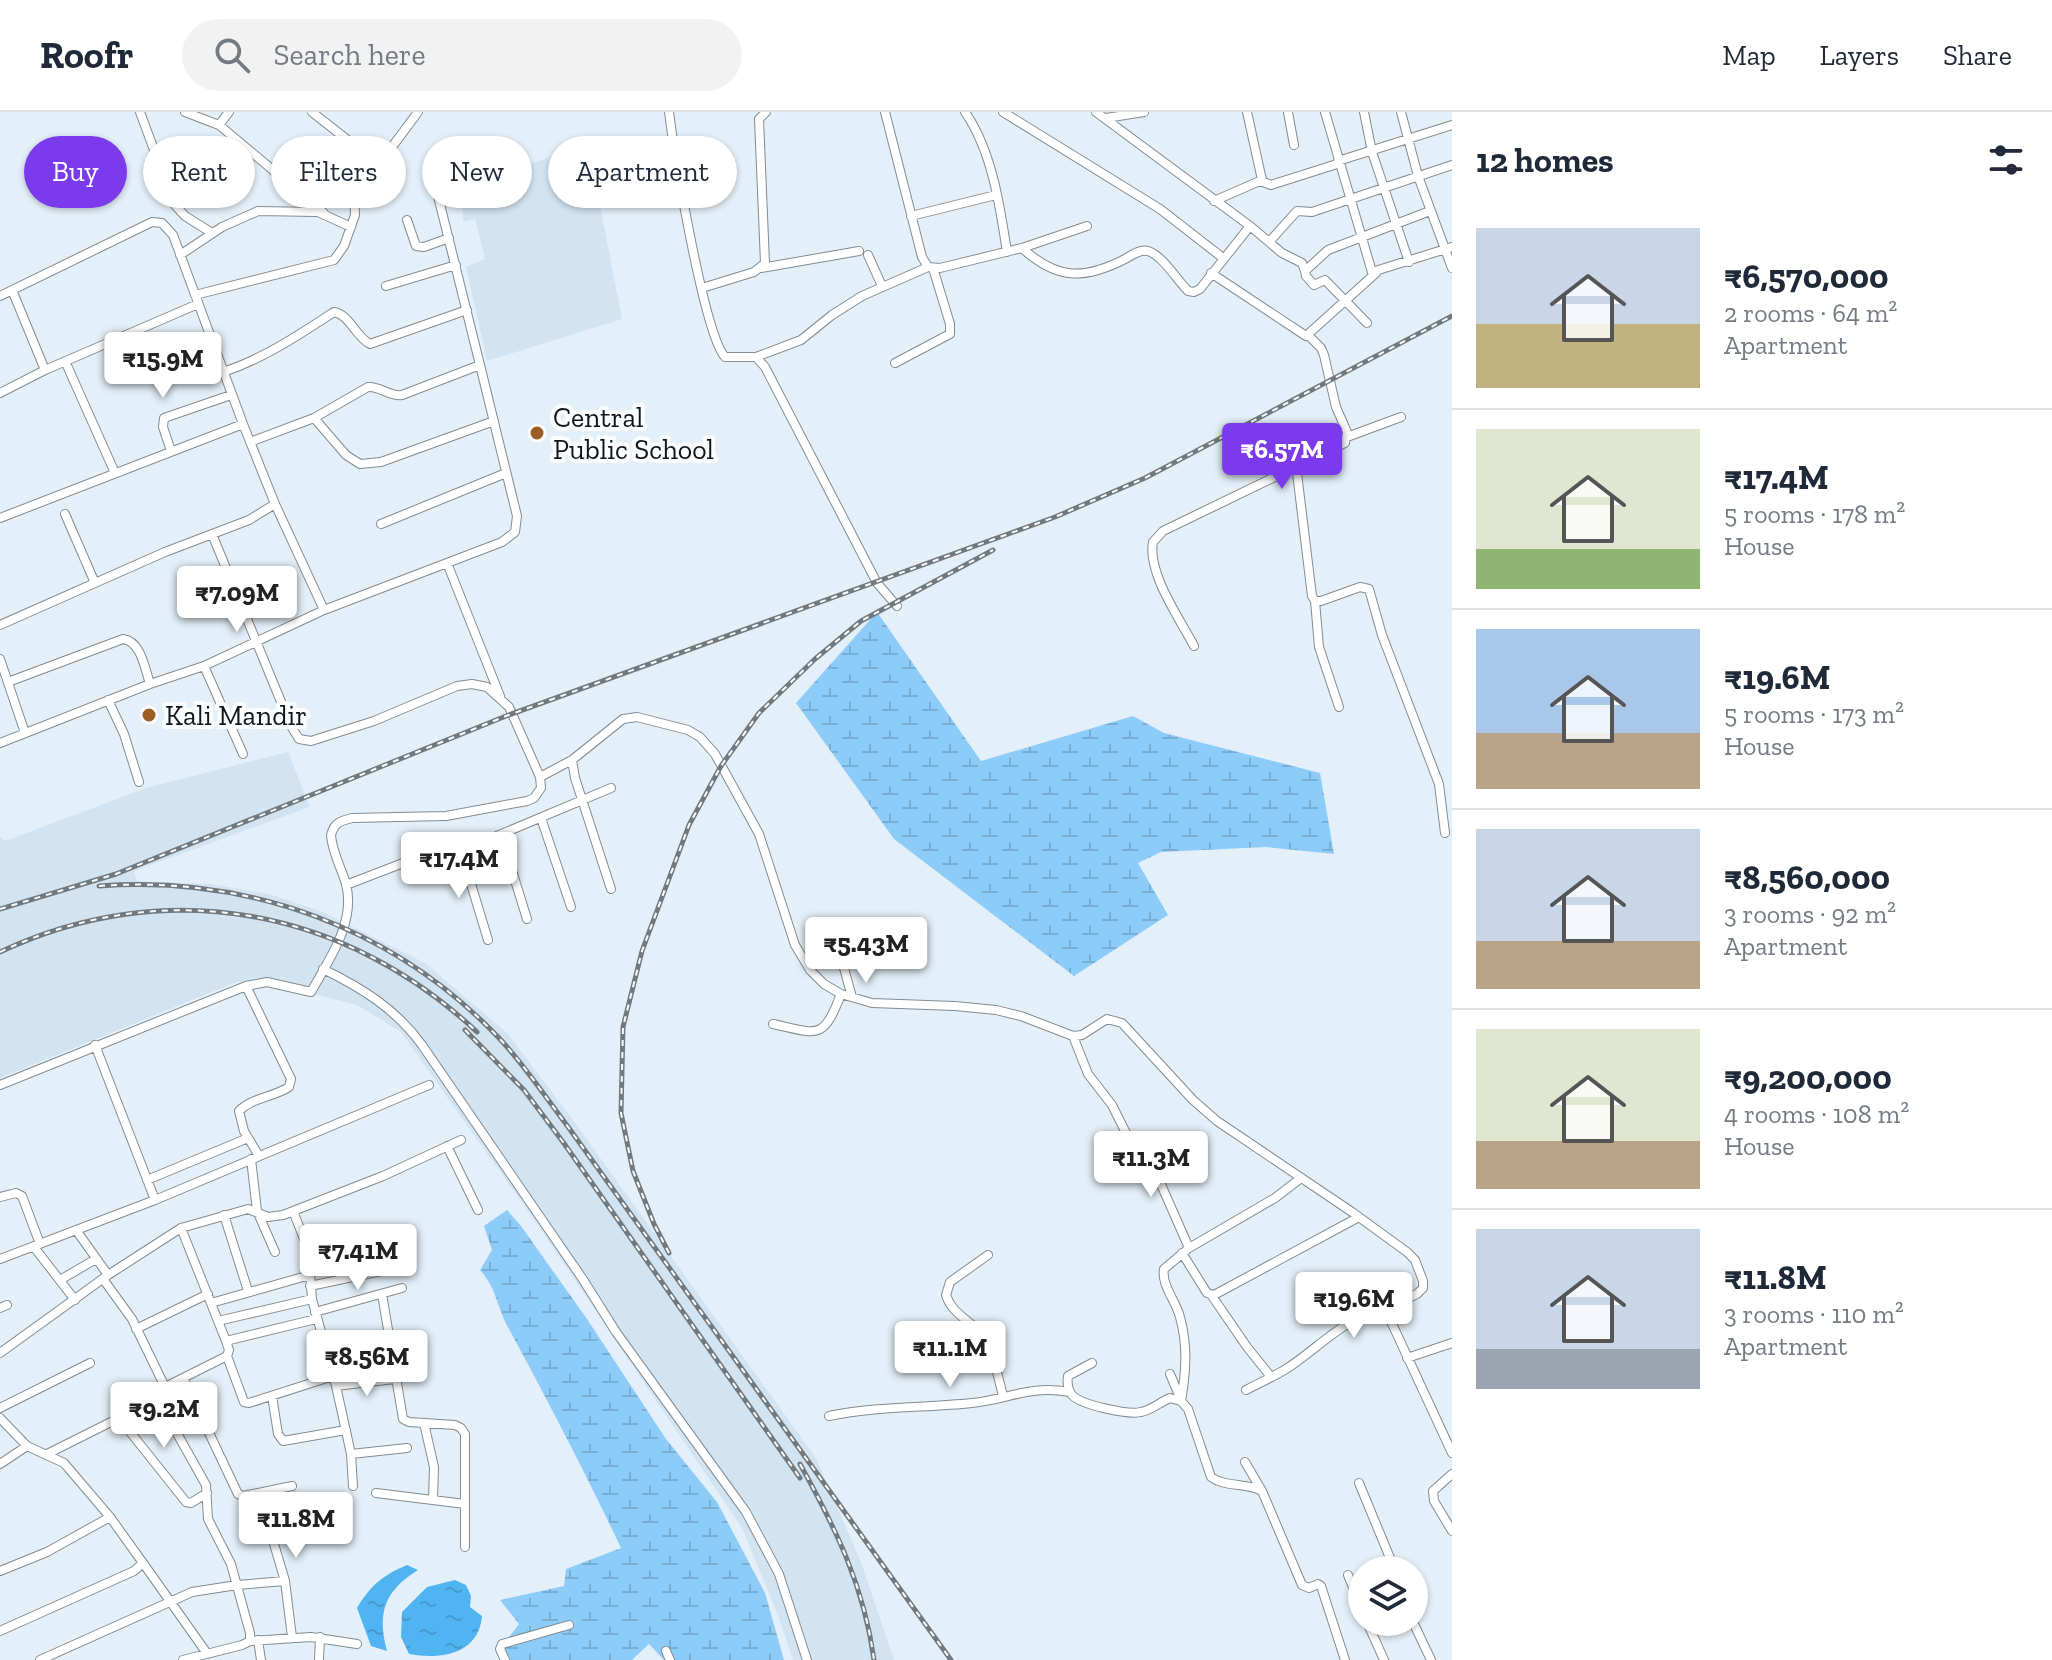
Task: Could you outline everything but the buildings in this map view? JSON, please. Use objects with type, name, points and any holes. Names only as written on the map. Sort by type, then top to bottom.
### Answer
[{"type":"street","points":[[140,112],[174,204],[185,216],[212,233]]},
{"type":"street","points":[[185,112],[219,125],[324,214],[351,227]]},
{"type":"street","points":[[219,125],[229,112]]},
{"type":"street","points":[[312,112],[342,136]]},
{"type":"street","points":[[400,136],[418,112]]},
{"type":"street","points":[[669,112],[702,288],[721,353],[731,359],[756,357],[801,340],[832,315],[882,286],[931,267],[1007,252],[1087,226]]},
{"type":"street","points":[[885,112],[922,257],[931,267],[950,324],[950,334],[895,363]]},
{"type":"street","points":[[1003,112],[1160,209],[1223,258]]},
{"type":"street","points":[[1096,112],[1282,253],[1302,263],[1306,276],[1314,285],[1325,280],[1367,323]]},
{"type":"street","points":[[1106,118],[1144,112]]},
{"type":"street","points":[[1247,112],[1261,181]]},
{"type":"street","points":[[1288,112],[1294,145]]},
{"type":"street","points":[[1325,112],[1359,236],[1370,270],[1376,273]]},
{"type":"street","points":[[1364,112],[1383,187],[1409,262]]},
{"type":"street","points":[[1401,112],[1418,176],[1448,248],[1452,268]]},
{"type":"street","points":[[760,268],[765,263],[766,252],[761,114]]},
{"type":"street","points":[[969,114],[983,146],[1007,252]]},
{"type":"street","points":[[1214,201],[1261,181],[1271,185],[1407,137],[1452,125]]},
{"type":"street","points":[[1269,242],[1297,211],[1312,212],[1452,165]]},
{"type":"street","points":[[911,216],[996,195]]},
{"type":"street","points":[[0,393],[200,297],[334,260],[344,246],[356,208]]},
{"type":"street","points":[[0,743],[204,666],[324,610],[502,542],[515,532],[517,516],[441,208]]},
{"type":"street","points":[[186,251],[232,221],[258,211],[324,214]]},
{"type":"street","points":[[1305,271],[1323,253],[1359,236],[1430,211]]},
{"type":"street","points":[[407,220],[416,246],[424,247],[449,238]]},
{"type":"street","points":[[0,296],[152,222],[162,223],[168,228],[186,251],[231,395],[275,504],[324,610]]},
{"type":"street","points":[[1022,248],[1039,264],[1063,274],[1089,272],[1110,266],[1139,251],[1147,251],[1157,256],[1191,292],[1200,289],[1250,226]]},
{"type":"street","points":[[1308,335],[1376,273],[1448,248]]},
{"type":"street","points":[[702,288],[760,268],[864,253],[882,286]]},
{"type":"street","points":[[386,286],[456,265]]},
{"type":"street","points":[[1211,273],[1308,335],[1322,351],[1347,437]]},
{"type":"street","points":[[12,290],[45,370]]},
{"type":"street","points":[[223,372],[255,360],[334,312],[342,314],[360,337],[370,344],[467,310]]},
{"type":"street","points":[[756,357],[765,367],[877,583],[897,606]]},
{"type":"street","points":[[65,361],[115,473]]},
{"type":"street","points":[[250,442],[314,418],[368,387],[402,395],[480,365]]},
{"type":"street","points":[[171,451],[162,421],[164,418],[231,395]]},
{"type":"street","points":[[1194,646],[1161,584],[1154,562],[1153,542],[1163,531],[1254,489],[1342,444],[1347,437],[1401,417]]},
{"type":"street","points":[[314,418],[346,455],[360,464],[381,462],[494,421]]},
{"type":"street","points":[[0,518],[243,424]]},
{"type":"street","points":[[1296,465],[1319,647],[1339,707]]},
{"type":"street","points":[[381,524],[506,473]]},
{"type":"street","points":[[0,625],[249,520],[275,504]]},
{"type":"street","points":[[65,514],[95,583]]},
{"type":"street","points":[[0,1085],[246,986],[267,982],[311,992],[344,928],[348,903],[346,885],[332,845],[333,827],[338,822],[352,818],[446,816],[527,801],[541,788],[540,777],[513,714],[487,687],[472,684],[457,686],[374,721],[304,741],[295,735],[212,534]]},
{"type":"street","points":[[447,563],[500,698]]},
{"type":"street","points":[[1315,601],[1324,601],[1360,587],[1369,589],[1382,635],[1439,784],[1445,833]]},
{"type":"street","points":[[8,682],[129,639],[135,644],[150,684]]},
{"type":"street","points":[[0,659],[25,733]]},
{"type":"street","points":[[204,666],[243,754]]},
{"type":"street","points":[[108,700],[124,734],[139,782]]},
{"type":"street","points":[[540,777],[572,760],[613,724],[630,717],[688,730],[700,737],[715,754],[759,834],[795,945],[810,970],[824,984],[841,994],[872,1003],[996,1010],[1073,1036],[1082,1035],[1107,1019],[1122,1023],[1193,1100],[1217,1121],[1359,1217],[1415,1260],[1423,1281],[1423,1288],[1417,1294],[1331,1335],[1317,1343],[1310,1352],[1246,1390]]},
{"type":"street","points":[[572,760],[611,889]]},
{"type":"street","points":[[346,885],[411,860],[461,851],[611,788]]},
{"type":"street","points":[[541,818],[571,907]]},
{"type":"street","points":[[501,835],[527,919]]},
{"type":"street","points":[[461,851],[488,940]]},
{"type":"street","points":[[834,932],[852,997]]},
{"type":"street","points":[[323,969],[378,999],[417,1038],[624,1344],[746,1512],[779,1574],[807,1660]]},
{"type":"street","points":[[246,986],[291,1079],[289,1087],[281,1092],[244,1106],[239,1111],[239,1119],[255,1158],[257,1211],[275,1252]]},
{"type":"street","points":[[773,1024],[811,1032],[820,1030],[833,1016],[841,994]]},
{"type":"street","points":[[1073,1036],[1088,1074],[1156,1173],[1186,1250],[1207,1293],[1271,1377]]},
{"type":"street","points":[[95,1045],[155,1200]]},
{"type":"street","points":[[0,1259],[155,1200],[429,1085]]},
{"type":"street","points":[[147,1180],[248,1138]]},
{"type":"street","points":[[0,1353],[181,1228],[248,1209],[268,1217],[293,1211],[461,1140]]},
{"type":"street","points":[[447,1146],[478,1210]]},
{"type":"street","points":[[1181,1401],[1187,1366],[1177,1303],[1163,1275],[1168,1263],[1275,1198],[1301,1178]]},
{"type":"street","points":[[0,1197],[16,1193],[22,1196],[37,1245],[75,1300]]},
{"type":"street","points":[[293,1211],[308,1249],[315,1315],[346,1430],[353,1486]]},
{"type":"street","points":[[224,1215],[248,1291]]},
{"type":"street","points":[[1212,1296],[1359,1217]]},
{"type":"street","points":[[181,1228],[226,1341],[227,1356],[244,1402],[333,1376]]},
{"type":"street","points":[[76,1230],[136,1329],[165,1387]]},
{"type":"street","points":[[308,1249],[349,1237],[388,1232]]},
{"type":"street","points":[[988,1255],[950,1282],[946,1295],[952,1307],[982,1335],[990,1350],[1003,1396]]},
{"type":"street","points":[[60,1280],[96,1259]]},
{"type":"street","points":[[310,1286],[400,1267]]},
{"type":"street","points":[[136,1329],[209,1298],[310,1275]]},
{"type":"street","points":[[226,1341],[402,1288]]},
{"type":"street","points":[[382,1294],[403,1419],[455,1425],[465,1434],[465,1547]]},
{"type":"street","points":[[218,1321],[312,1299]]},
{"type":"street","points":[[1388,1309],[1389,1318],[1452,1453]]},
{"type":"street","points":[[1407,1358],[1452,1343]]},
{"type":"street","points":[[330,1363],[391,1351]]},
{"type":"street","points":[[47,1454],[119,1418],[156,1396],[165,1387],[227,1356]]},
{"type":"street","points":[[0,1408],[90,1363]]},
{"type":"street","points":[[1070,1392],[1068,1376],[1092,1363]]},
{"type":"street","points":[[1170,1374],[1181,1401],[1188,1409],[1211,1477],[1222,1483],[1255,1487],[1262,1491]]},
{"type":"street","points":[[183,1378],[234,1488],[243,1496],[292,1486]]},
{"type":"street","points":[[336,1386],[394,1379]]},
{"type":"street","points":[[829,1416],[883,1408],[977,1403],[1041,1389],[1070,1392],[1085,1402],[1131,1413],[1150,1410],[1170,1398],[1181,1401]]},
{"type":"street","points":[[156,1396],[203,1476],[208,1519],[231,1564],[261,1660]]},
{"type":"street","points":[[272,1396],[278,1434],[283,1441],[346,1430]]},
{"type":"street","points":[[0,1418],[27,1446],[64,1463],[110,1517],[206,1652]]},
{"type":"street","points":[[119,1418],[186,1502],[191,1503],[207,1493]]},
{"type":"street","points":[[424,1423],[434,1467],[433,1499]]},
{"type":"street","points":[[0,1464],[27,1446]]},
{"type":"street","points":[[351,1454],[407,1448]]},
{"type":"street","points":[[1245,1462],[1262,1491],[1302,1585],[1309,1588],[1318,1584],[1321,1586],[1345,1660]]},
{"type":"street","points":[[1452,1474],[1434,1488],[1433,1494],[1452,1531]]},
{"type":"street","points":[[1359,1483],[1389,1556]]},
{"type":"street","points":[[259,1493],[285,1581],[292,1637]]},
{"type":"street","points":[[376,1493],[465,1504]]},
{"type":"street","points":[[0,1571],[47,1552],[110,1517]]},
{"type":"street","points":[[0,1631],[134,1571],[143,1563]]},
{"type":"street","points":[[40,1660],[200,1590],[285,1581]]},
{"type":"street","points":[[505,1660],[500,1649],[502,1644],[569,1625]]},
{"type":"street","points":[[1373,1636],[1384,1660]]},
{"type":"street","points":[[1420,1636],[1431,1660]]},
{"type":"street","points":[[183,1660],[254,1641],[292,1637],[320,1637],[357,1644]]},
{"type":"street","points":[[319,1660],[320,1637]]},
{"type":"shaded area","points":[[548,158],[548,208],[600,208],[622,319],[487,361],[466,267],[485,259],[475,219],[463,222],[463,208],[532,208],[532,163]]},
{"type":"shaded area","points":[[288,752],[310,807],[134,871],[137,881],[210,884],[269,894],[323,912],[425,963],[507,1033],[816,1458],[861,1562],[894,1660],[793,1660],[742,1528],[537,1224],[401,1032],[357,1005],[301,991],[239,981],[0,1078],[0,836],[5,841],[149,787]]},
{"type":"green space","points":[[877,612],[981,761],[1133,716],[1164,733],[1320,773],[1334,854],[1266,847],[1161,852],[1138,863],[1168,915],[1074,976],[894,839],[796,703]]},
{"type":"green space","points":[[507,1210],[587,1319],[666,1439],[717,1502],[765,1593],[784,1660],[664,1660],[649,1644],[632,1660],[508,1660],[503,1645],[519,1624],[500,1600],[564,1586],[566,1569],[621,1548],[480,1270],[492,1250],[484,1226]]},
{"type":"water","points":[[407,1565],[418,1570],[397,1586],[383,1614],[387,1651],[371,1646],[357,1608],[378,1582]]},
{"type":"water","points":[[455,1580],[466,1585],[471,1596],[470,1607],[482,1616],[474,1639],[456,1652],[445,1655],[409,1654],[401,1637],[402,1612],[427,1587]]},
{"type":"railway","points":[[0,909],[116,874],[506,716],[1055,517],[1145,478],[1452,316]]},
{"type":"railway","points":[[669,1253],[633,1171],[621,1113],[623,1027],[642,951],[689,825],[721,766],[759,713],[815,659],[861,621],[993,550]]},
{"type":"railway","points":[[99,886],[155,885],[210,890],[264,900],[316,916],[366,938],[413,966],[457,999],[498,1037],[533,1079],[951,1660]]},
{"type":"railway","points":[[0,952],[62,928],[126,914],[189,910],[251,916],[312,932],[370,956],[425,990],[477,1032]]},
{"type":"railway","points":[[465,1030],[524,1090],[563,1142],[800,1478]]},
{"type":"railway","points":[[800,1464],[847,1559],[863,1607],[874,1660]]},
{"type":"place","name":"Central Public School","points":[[537,433]]},
{"type":"place","name":"Kali Mandir","points":[[149,715]]}]
